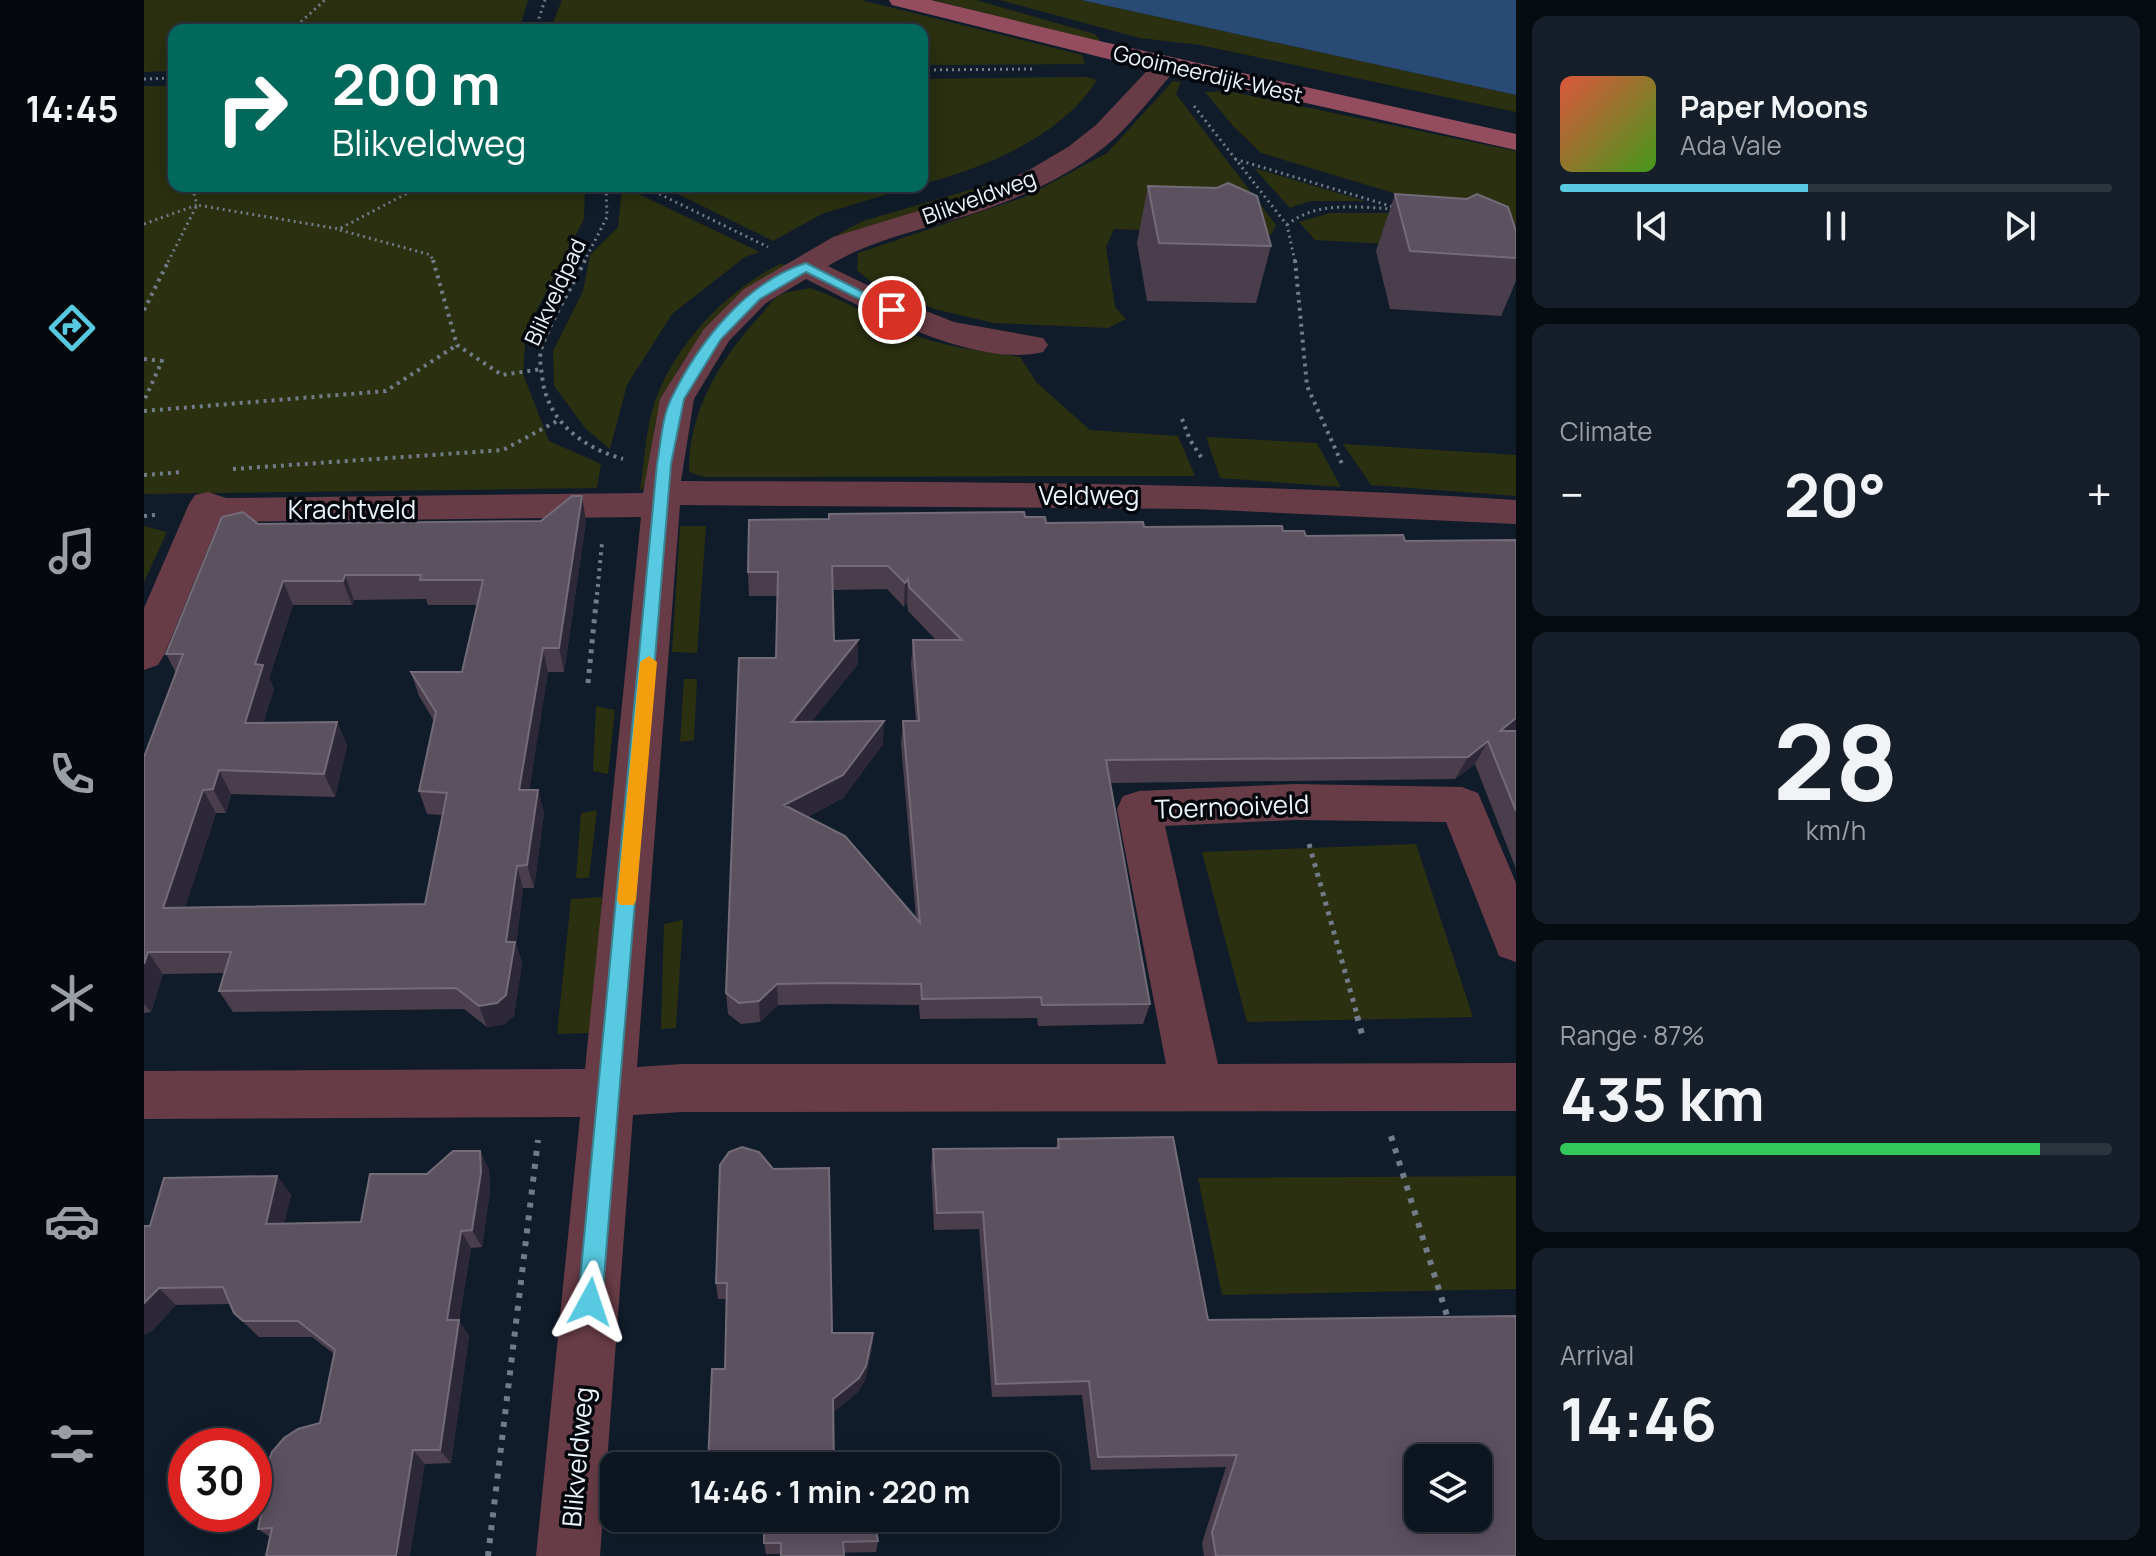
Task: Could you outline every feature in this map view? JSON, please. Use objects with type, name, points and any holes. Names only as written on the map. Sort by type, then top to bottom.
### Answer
[{"type":"street","name":"Gooimeerdijk-West","points":[[901,0],[1201,72],[1516,142]]},
{"type":"street","name":"Blikveldweg","points":[[568,1556],[610,1093],[652,486],[664,464],[677,399],[716,336],[755,296],[806,267],[818,255],[844,243],[993,197],[1039,176],[1078,153],[1106,131],[1167,64]]},
{"type":"street","points":[[806,267],[931,327],[1002,344],[1031,345]]},
{"type":"street","name":"Veldweg","points":[[652,486],[1221,495],[1376,501],[1516,512]]},
{"type":"street","name":"Krachtveld","points":[[144,655],[208,504],[221,510],[652,486]]},
{"type":"street","name":"Toernooiveld","points":[[1197,1088],[1139,809],[1295,802],[1462,805],[1516,942]]},
{"type":"street","points":[[144,1095],[610,1093],[682,1088],[1516,1087]]},
{"type":"path","points":[[299,24],[325,0]]},
{"type":"path","points":[[537,24],[545,0]]},
{"type":"path","points":[[928,70],[1033,69]]},
{"type":"path","points":[[1201,72],[1183,92],[1287,225],[1301,299],[1307,386],[1337,456],[1354,483],[1376,501]]},
{"type":"path","points":[[144,79],[168,78]]},
{"type":"path","points":[[1234,158],[1402,210],[1330,209],[1304,214],[1287,225]]},
{"type":"path","points":[[144,310],[197,205],[194,192]]},
{"type":"path","points":[[339,229],[410,192]]},
{"type":"path","name":"Blikveldpad","points":[[606,192],[607,217],[540,352],[543,387],[559,420],[575,438],[652,486]]},
{"type":"path","points":[[655,192],[806,267]]},
{"type":"path","points":[[144,224],[197,205],[339,229],[431,255],[457,345],[502,375],[542,369]]},
{"type":"path","points":[[144,411],[386,391],[457,345]]},
{"type":"path","points":[[144,359],[162,361],[144,401]]},
{"type":"path","points":[[222,469],[503,450],[559,420]]},
{"type":"path","points":[[144,475],[191,471]]},
{"type":"path","points":[[488,1556],[543,1093]]},
{"type":"green space","points":[[144,0],[528,0],[521,24],[168,24],[168,71],[144,72]]},
{"type":"green space","points":[[562,0],[861,0],[1082,55],[1085,64],[928,65],[928,24],[552,24]]},
{"type":"green space","points":[[933,0],[976,0],[1095,34],[1101,42]]},
{"type":"green space","points":[[999,0],[1081,0],[1516,95],[1516,112],[1200,45],[1140,38]]},
{"type":"green space","points":[[1087,77],[1097,80],[1082,100],[1042,134],[996,159],[928,182],[928,79]]},
{"type":"green space","points":[[1173,81],[1181,82],[1176,94],[1276,225],[1271,235],[1114,229],[1106,247],[1115,307],[1126,319],[1108,328],[994,323],[934,309],[870,281],[857,270],[858,253],[1025,197],[1107,153]]},
{"type":"green space","points":[[144,86],[168,86],[168,192],[585,192],[584,219],[526,331],[523,374],[549,441],[601,464],[597,488],[144,494]]},
{"type":"green space","points":[[1228,91],[1516,151],[1516,230],[1261,153],[1205,92]]},
{"type":"green space","points":[[1254,168],[1365,201],[1310,201],[1290,208]]},
{"type":"green space","points":[[990,184],[990,188],[843,238],[838,234],[863,221]]},
{"type":"green space","points":[[621,192],[635,192],[760,252],[745,257],[672,314],[627,385],[610,449],[586,429],[554,386],[553,351],[583,291],[590,255],[618,227]]},
{"type":"green space","points":[[674,192],[894,192],[822,214],[773,241]]},
{"type":"green space","points":[[1330,213],[1403,213],[1516,251],[1315,240],[1299,222]]},
{"type":"green space","points":[[780,264],[787,265],[744,297],[707,331],[677,371],[656,421],[651,467],[640,491],[652,411],[672,366],[720,306]]},
{"type":"green space","points":[[810,288],[920,337],[962,348],[1020,357],[1037,383],[1090,430],[1178,436],[1195,476],[704,477],[689,472],[690,450],[700,408],[719,369],[771,302],[787,292]]},
{"type":"green space","points":[[1206,437],[1317,443],[1341,487],[1220,478]]},
{"type":"green space","points":[[1343,444],[1516,455],[1516,496],[1371,485]]},
{"type":"green space","points":[[144,526],[167,532],[144,582]]},
{"type":"green space","points":[[680,526],[706,526],[697,653],[672,652]]},
{"type":"green space","points":[[684,679],[697,679],[694,740],[680,742]]},
{"type":"green space","points":[[596,706],[615,710],[608,774],[593,771]]},
{"type":"green space","points":[[597,810],[589,878],[576,878],[581,813]]},
{"type":"green space","points":[[1416,844],[1473,1017],[1247,1022],[1202,852]]},
{"type":"green space","points":[[602,897],[594,1033],[557,1034],[571,899]]},
{"type":"green space","points":[[683,920],[676,1028],[661,1029],[664,924]]},
{"type":"green space","points":[[1516,1176],[1516,1289],[1222,1295],[1198,1178]]},
{"type":"water","points":[[1081,0],[1516,0],[1516,95]]},
{"type":"building","points":[[1228,183],[1257,196],[1271,246],[1159,243],[1148,186],[1217,188]]},
{"type":"building","points":[[1395,194],[1467,199],[1477,194],[1508,207],[1516,231],[1516,258],[1410,251]]},
{"type":"building","points":[[572,496],[582,496],[559,648],[543,648],[519,790],[538,790],[527,865],[517,866],[506,942],[515,942],[506,995],[497,1003],[479,1006],[456,988],[219,991],[231,952],[148,952],[144,964],[144,757],[183,654],[166,654],[222,517],[243,512],[258,524],[541,521]],"holes":[[[345,575],[421,575],[420,580],[483,580],[462,672],[411,672],[436,712],[419,791],[447,793],[425,904],[163,908],[203,790],[213,789],[219,770],[324,774],[337,722],[245,723],[263,665],[255,664],[283,581],[343,581]]]},
{"type":"building","points":[[1024,512],[1025,517],[1045,517],[1046,523],[1143,522],[1144,527],[1282,526],[1283,531],[1304,531],[1306,536],[1403,535],[1405,541],[1516,540],[1516,718],[1500,731],[1516,731],[1516,811],[1488,741],[1468,757],[1106,760],[1150,1004],[1042,1005],[1041,997],[922,999],[921,984],[827,983],[777,984],[759,1001],[739,1003],[726,993],[739,658],[776,658],[778,572],[748,572],[749,520],[829,519],[829,514]],"holes":[[[832,566],[888,566],[905,583],[908,579],[909,587],[962,640],[913,640],[919,721],[903,721],[920,923],[845,836],[784,805],[843,775],[884,721],[792,722],[858,640],[834,641]]]},
{"type":"building","points":[[1173,1137],[1208,1320],[1516,1316],[1516,1556],[1216,1556],[1212,1532],[1237,1455],[1098,1457],[1089,1381],[996,1384],[983,1212],[937,1213],[933,1149],[1059,1148],[1058,1139]]},
{"type":"building","points":[[742,1147],[759,1152],[773,1169],[829,1168],[832,1333],[873,1333],[866,1366],[859,1378],[833,1399],[834,1452],[709,1452],[712,1369],[725,1369],[727,1283],[716,1283],[720,1165],[729,1152]]},
{"type":"building","points":[[453,1151],[480,1151],[481,1172],[472,1230],[461,1231],[447,1320],[459,1320],[440,1450],[413,1450],[396,1556],[266,1556],[272,1532],[272,1452],[284,1438],[298,1429],[320,1423],[335,1350],[298,1321],[243,1321],[234,1313],[223,1287],[159,1288],[144,1303],[144,1226],[150,1226],[164,1178],[277,1176],[266,1224],[361,1222],[370,1174],[427,1174]]},
{"type":"building","points":[[764,1532],[876,1532],[878,1541],[843,1542],[844,1556],[781,1556],[781,1543],[764,1543]]},
{"type":"slow traffic","points":[[627,900],[649,662]]},
{"type":"route","points":[[590,1302],[664,464],[677,399],[716,336],[755,296],[806,267],[892,310]]}]
